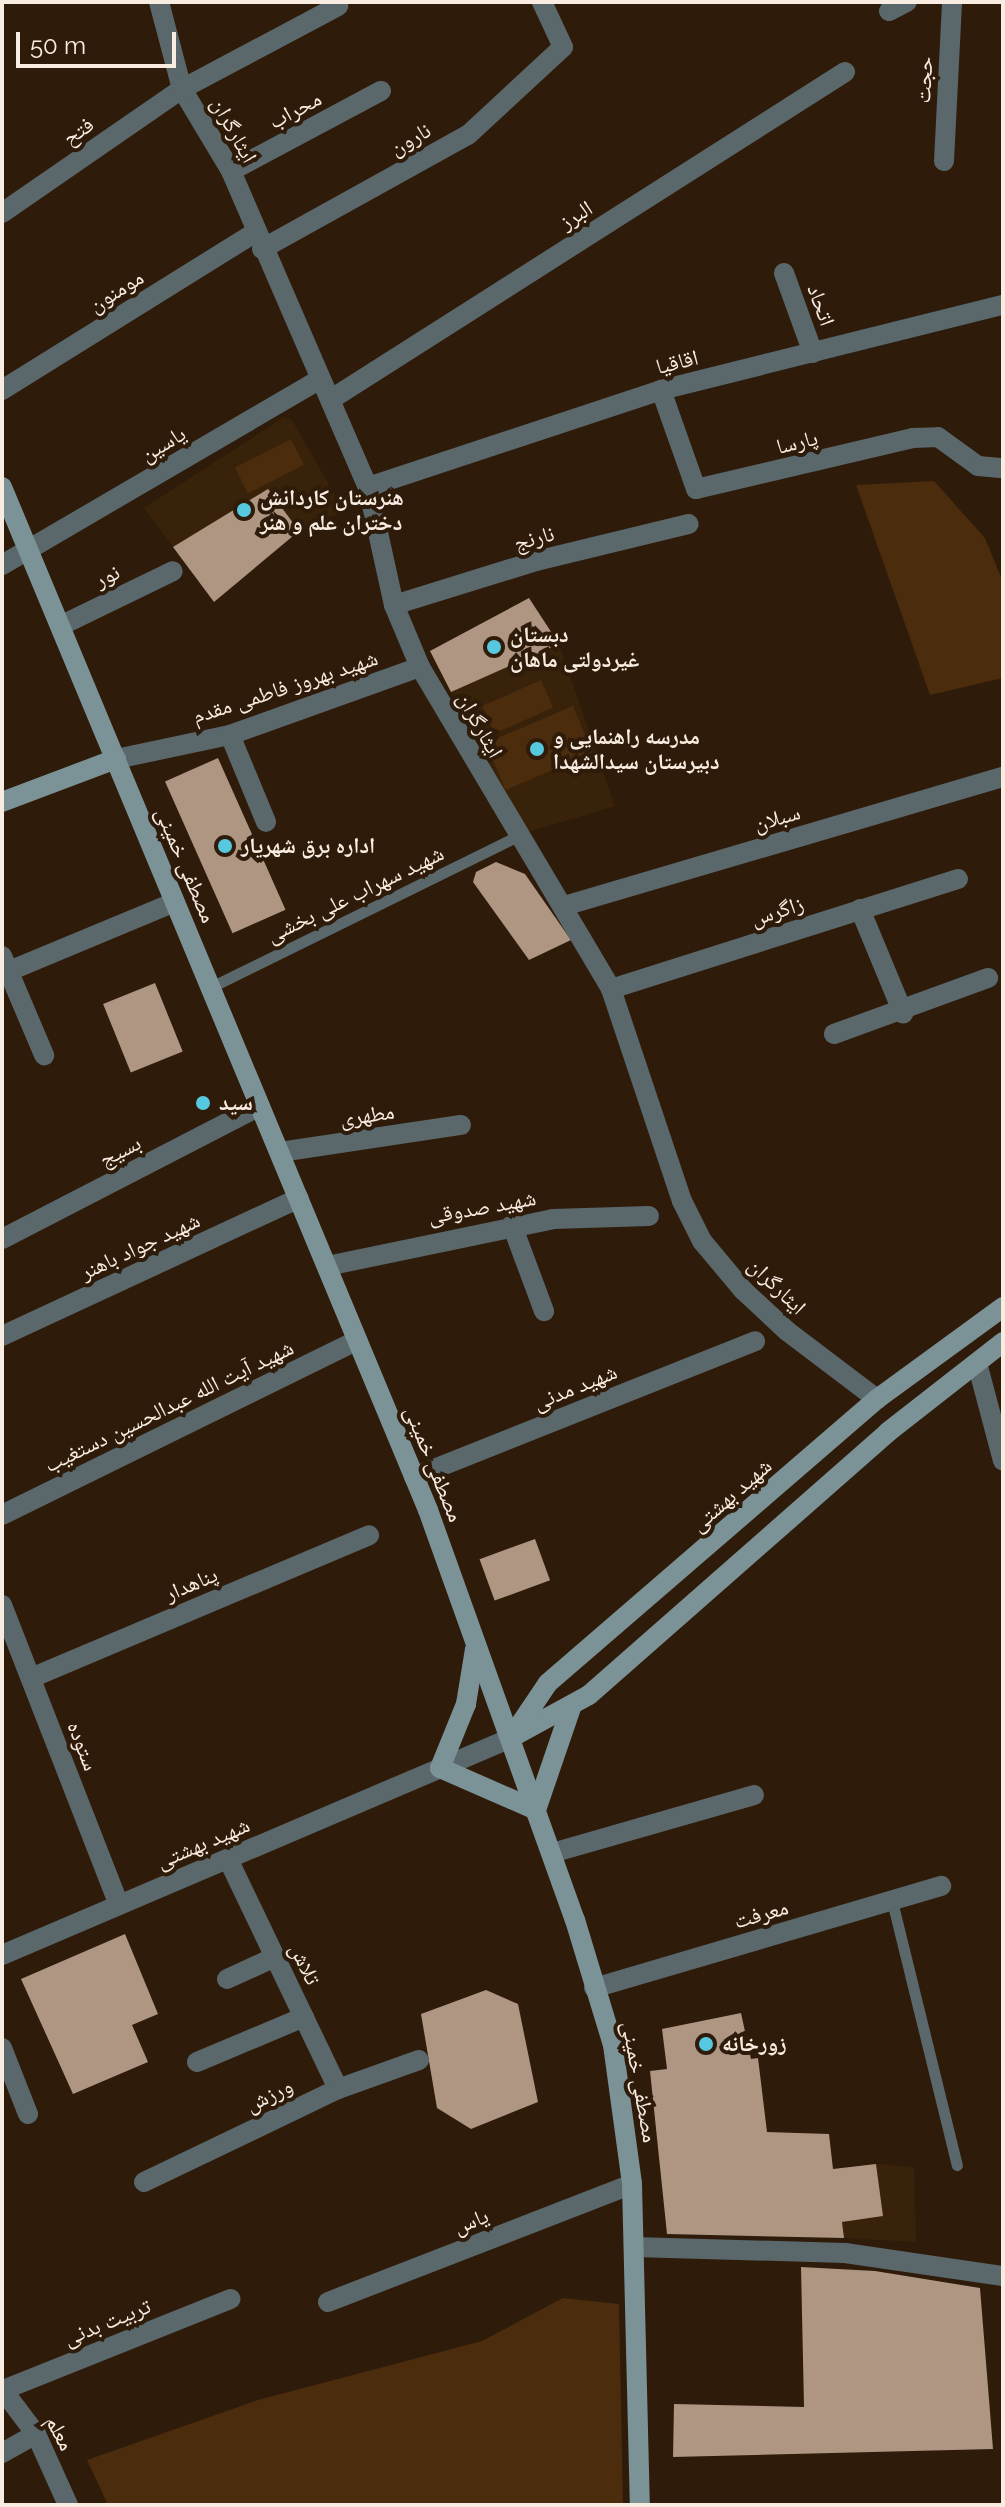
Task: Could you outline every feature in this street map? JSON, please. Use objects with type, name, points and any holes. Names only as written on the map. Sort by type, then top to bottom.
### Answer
[{"type":"main road","name":"مصطفی خمینی","points":[[2,487],[32,550],[414,1477],[552,1853],[613,2045],[632,2184],[640,2505]]},
{"type":"main road","points":[[2,802],[116,759]]},
{"type":"main road","name":"شهید بهشتی","points":[[511,1738],[548,1683],[877,1399],[1003,1307]]},
{"type":"main road","name":"شهید بهشتی","points":[[511,1738],[572,1705],[888,1432],[1003,1342]]},
{"type":"main road","points":[[476,1646],[466,1704],[440,1768],[536,1810],[572,1705]]},
{"type":"street","name":"ایثارگران","points":[[159,2],[182,89],[231,171],[319,380],[333,398],[368,487],[394,605],[420,667],[611,989],[682,1201],[702,1241],[743,1290],[787,1331],[877,1399]]},
{"type":"street","name":"نارون","points":[[259,240],[468,135],[563,47],[542,2]]},
{"type":"street","name":"حجت","points":[[944,161],[952,2]]},
{"type":"street","name":"فتح","points":[[2,213],[182,89],[338,6]]},
{"type":"street","name":"البرز","points":[[333,398],[845,72]]},
{"type":"street","name":"محراب","points":[[231,171],[381,91]]},
{"type":"street","name":"مومنون","points":[[2,390],[259,240]]},
{"type":"street","name":"اتحاد","points":[[784,273],[813,353]]},
{"type":"street","name":"اقاقیا","points":[[368,487],[661,390],[1003,305]]},
{"type":"street","name":"یاسین","points":[[2,565],[319,380]]},
{"type":"street","name":"پارسا","points":[[661,390],[696,489],[913,438],[938,437],[978,466],[1003,468]]},
{"type":"street","name":"نارنج","points":[[394,605],[536,561],[689,524]]},
{"type":"street","name":"نور","points":[[62,625],[173,571]]},
{"type":"street","name":"شهید بهروز فاطمی مقدم","points":[[116,759],[230,735],[420,667]]},
{"type":"street","points":[[230,735],[266,822]]},
{"type":"street","name":"سبلان","points":[[564,906],[1003,777]]},
{"type":"street","name":"زاگرس","points":[[611,989],[958,879]]},
{"type":"street","points":[[44,1055],[4,967],[175,902]]},
{"type":"street","points":[[860,909],[903,1013]]},
{"type":"street","points":[[834,1034],[903,1013],[988,978]]},
{"type":"street","name":"بسیج","points":[[2,1239],[260,1106]]},
{"type":"street","name":"مطهری","points":[[280,1152],[461,1125]]},
{"type":"street","name":"شهید جواد باهنر","points":[[2,1336],[299,1198]]},
{"type":"street","name":"شهید صدوقی","points":[[327,1266],[512,1225],[553,1219],[649,1216]]},
{"type":"street","points":[[512,1225],[544,1311]]},
{"type":"street","name":"شهید آیت الله عبدالحسین دستغیب","points":[[2,1515],[357,1340]]},
{"type":"street","name":"شهید مدنی","points":[[414,1477],[755,1341]]},
{"type":"street","points":[[977,1363],[1003,1461]]},
{"type":"street","name":"پناهدار","points":[[31,1678],[369,1535]]},
{"type":"street","name":"ستوده","points":[[2,1605],[119,1905]]},
{"type":"street","name":"شهید بهشتی","points":[[2,1955],[511,1738]]},
{"type":"street","points":[[552,1853],[754,1795]]},
{"type":"street","name":"تلاش","points":[[228,1859],[338,2089]]},
{"type":"street","name":"معرفت","points":[[594,1988],[941,1886]]},
{"type":"street","points":[[227,1979],[275,1957]]},
{"type":"street","points":[[197,2062],[304,2017]]},
{"type":"street","points":[[2,2048],[28,2114]]},
{"type":"street","name":"ورزش","points":[[144,2182],[338,2089],[419,2060]]},
{"type":"street","name":"یاس","points":[[328,2302],[632,2184]]},
{"type":"street","points":[[634,2247],[845,2253],[1003,2276]]},
{"type":"street","name":"تربیت بدنی","points":[[2,2389],[230,2299]]},
{"type":"street","name":"معلم","points":[[2,2389],[36,2434],[68,2505]]},
{"type":"street","points":[[2,2453],[36,2434]]},
{"type":"lane","name":"شهید سهراب علی بخشی","points":[[211,987],[518,836]]},
{"type":"lane","points":[[892,1901],[957,2165]]},
{"type":"shaded area","name":"هنرستان کاردانش دختران علم و هنر","points":[[284,417],[292,420],[344,511],[299,531],[214,602],[144,508]]},
{"type":"shaded area","points":[[291,439],[304,465],[248,493],[235,468]]},
{"type":"shaded area","points":[[934,481],[985,538],[1003,582],[1003,678],[930,695],[856,485]]},
{"type":"shaded area","name":"مدرسه راهنمایی و دبیرستان سیدالشهدا","points":[[529,598],[559,644],[615,806],[522,834],[430,651]]},
{"type":"shaded area","points":[[541,680],[553,707],[495,733],[483,706]]},
{"type":"shaded area","points":[[573,706],[593,753],[505,790],[486,743]]},
{"type":"shaded area","points":[[876,2164],[914,2167],[916,2242],[844,2238],[842,2222],[883,2216]]},
{"type":"shaded area","points":[[563,2298],[619,2304],[623,2505],[108,2505],[87,2460],[258,2400],[482,2341]]},
{"type":"building","points":[[268,489],[299,531],[214,602],[173,547]]},
{"type":"building","name":"دبستان غیردولتی ماهان","points":[[529,598],[559,644],[451,692],[430,651]]},
{"type":"building","name":"اداره برق شهریار","points":[[218,758],[286,910],[233,933],[165,782]]},
{"type":"building","points":[[496,862],[525,874],[571,940],[529,960],[473,882],[476,872]]},
{"type":"building","points":[[155,983],[183,1052],[131,1073],[103,1004]]},
{"type":"building","points":[[535,1539],[550,1580],[495,1601],[480,1559]]},
{"type":"building","points":[[125,1934],[158,2014],[132,2025],[148,2062],[73,2094],[21,1979]]},
{"type":"building","points":[[486,1990],[518,2004],[538,2102],[471,2129],[437,2108],[421,2014]]},
{"type":"building","points":[[741,2013],[751,2059],[758,2058],[767,2132],[829,2134],[833,2169],[876,2164],[883,2216],[842,2222],[844,2238],[667,2234],[650,2071],[667,2069],[662,2029]]},
{"type":"building","points":[[801,2267],[875,2271],[980,2288],[993,2449],[673,2457],[674,2404],[804,2407]]},
{"type":"place","name":"هنرستان کاردانش دختران علم و هنر","points":[[244,510]]},
{"type":"place","name":"دبستان غیردولتی ماهان","points":[[494,647]]},
{"type":"place","name":"مدرسه راهنمایی و دبیرستان سیدالشهدا","points":[[537,749]]},
{"type":"place","name":"اداره برق شهریار","points":[[225,846]]},
{"type":"place","name":"سید","points":[[203,1103]]},
{"type":"place","name":"زورخانه","points":[[706,2044]]}]
